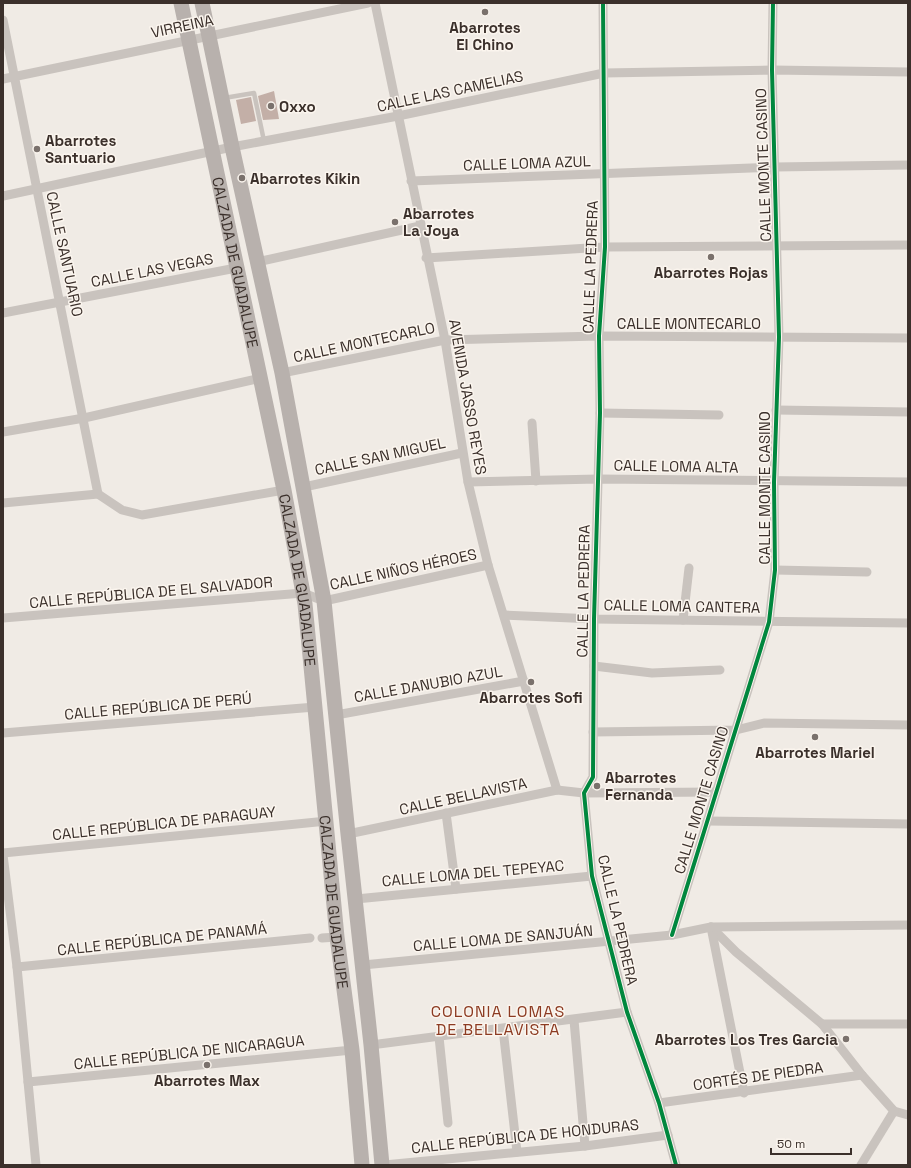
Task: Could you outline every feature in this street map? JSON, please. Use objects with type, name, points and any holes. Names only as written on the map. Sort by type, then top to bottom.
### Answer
[{"type":"main road","name":"CALZADA DE GUADALUPE","points":[[181,3],[190,40],[236,268],[261,378],[303,593],[327,821],[337,937],[352,1050],[362,1165]]},
{"type":"main road","name":"CALZADA DE GUADALUPE","points":[[202,3],[282,373],[324,601],[383,1165]]},
{"type":"street","name":"VIRREINA","points":[[3,79],[368,3]]},
{"type":"street","name":"AVENIDA JASSO REYES","points":[[375,3],[426,258],[445,340],[462,453],[468,482],[488,565],[557,790]]},
{"type":"street","name":"CALLE LA PEDRERA","points":[[603,3],[605,247],[599,336],[600,413],[594,619],[593,777],[584,793],[592,876],[627,1012],[659,1103],[676,1165]]},
{"type":"street","name":"CALLE MONTE CASINO","points":[[672,935],[769,622],[775,570],[774,482],[779,337],[772,70],[773,3]]},
{"type":"street","name":"CALLE SANTUARIO","points":[[3,20],[61,302],[98,494]]},
{"type":"street","name":"CALLE LAS CAMELIAS","points":[[3,196],[232,147],[398,116],[604,73],[772,70],[908,72]]},
{"type":"street","name":"CALLE LOMA AZUL","points":[[411,181],[775,167],[908,165]]},
{"type":"street","points":[[257,262],[420,226]]},
{"type":"street","points":[[426,258],[605,247],[908,245]]},
{"type":"street","name":"CALLE LAS VEGAS","points":[[3,313],[236,268]]},
{"type":"street","name":"CALLE MONTECARLO","points":[[282,373],[445,340],[599,336],[908,338]]},
{"type":"street","points":[[3,432],[84,418],[261,378]]},
{"type":"street","points":[[776,410],[908,412]]},
{"type":"street","points":[[600,413],[718,415]]},
{"type":"street","points":[[532,424],[536,481]]},
{"type":"street","name":"CALLE SAN MIGUEL","points":[[304,487],[462,453]]},
{"type":"street","name":"CALLE LOMA ALTA","points":[[468,482],[598,480],[908,482]]},
{"type":"street","points":[[3,503],[98,494],[122,510],[142,514],[284,490]]},
{"type":"street","name":"CALLE NIÑOS HÉROES","points":[[324,601],[488,565]]},
{"type":"street","points":[[683,620],[689,568]]},
{"type":"street","points":[[775,570],[867,572]]},
{"type":"street","name":"CALLE REPÚBLICA DE EL SALVADOR","points":[[3,618],[303,593],[324,601]]},
{"type":"street","name":"CALLE LOMA CANTERA","points":[[504,615],[594,619],[908,623]]},
{"type":"street","points":[[594,666],[652,673],[720,670]]},
{"type":"street","name":"CALLE DANUBIO AZUL","points":[[336,715],[524,681]]},
{"type":"street","name":"CALLE REPÚBLICA DE PERÚ","points":[[3,733],[315,708]]},
{"type":"street","points":[[593,732],[736,730],[764,724],[908,725]]},
{"type":"street","name":"CALLE BELLAVISTA","points":[[348,834],[557,790],[584,793]]},
{"type":"street","points":[[584,793],[716,792]]},
{"type":"street","points":[[446,813],[456,889]]},
{"type":"street","name":"CALLE REPÚBLICA DE PARAGUAY","points":[[3,854],[327,821]]},
{"type":"street","points":[[707,821],[908,824]]},
{"type":"street","points":[[3,854],[17,967],[36,1165]]},
{"type":"street","name":"CALLE LOMA DEL TEPEYAC","points":[[356,899],[592,876]]},
{"type":"street","name":"CALLE LOMA DE SANJUÁN","points":[[363,965],[610,942],[672,935],[711,927],[908,925]]},
{"type":"street","points":[[711,927],[736,952],[822,1024],[862,1075],[894,1111],[908,1115]]},
{"type":"street","points":[[711,927],[744,1093]]},
{"type":"street","points":[[322,938],[337,937]]},
{"type":"street","name":"CALLE REPÚBLICA DE PANAMÁ","points":[[17,967],[310,938]]},
{"type":"street","points":[[371,1045],[627,1012]]},
{"type":"street","points":[[574,1020],[585,1146]]},
{"type":"street","points":[[822,1024],[908,1024]]},
{"type":"street","points":[[503,1029],[517,1152]]},
{"type":"street","points":[[439,1037],[448,1123]]},
{"type":"street","name":"CALLE REPÚBLICA DE NICARAGUA","points":[[28,1082],[352,1050]]},
{"type":"street","name":"CORTÉS DE PIEDRA","points":[[659,1103],[744,1093],[862,1075]]},
{"type":"street","points":[[861,1165],[894,1111]]},
{"type":"street","name":"CALLE REPÚBLICA DE HONDURAS","points":[[383,1165],[585,1146],[668,1135]]},
{"type":"lane","points":[[222,99],[254,93],[264,141]]},
{"type":"building","name":"Oxxo","points":[[274,91],[279,119],[263,120],[258,96]]},
{"type":"building","points":[[251,97],[256,121],[241,124],[236,100]]},
{"type":"cycle path","points":[[603,3],[605,247],[599,336],[600,413],[594,619],[593,777],[584,793],[592,876],[627,1012],[659,1103],[676,1165]]},
{"type":"cycle path","points":[[672,935],[769,622],[775,570],[774,482],[779,337],[772,70],[773,3]]},
{"type":"place","name":"Abarrotes El Chino","points":[[485,12]]},
{"type":"place","name":"Oxxo","points":[[271,106]]},
{"type":"place","name":"Abarrotes Santuario","points":[[37,149]]},
{"type":"place","name":"Abarrotes Kikin","points":[[242,178]]},
{"type":"place","name":"Abarrotes La Joya","points":[[395,222]]},
{"type":"place","name":"Abarrotes Rojas","points":[[711,257]]},
{"type":"place","name":"Abarrotes Sofi","points":[[531,682]]},
{"type":"place","name":"Abarrotes Mariel","points":[[815,737]]},
{"type":"place","name":"Abarrotes Fernanda","points":[[597,786]]},
{"type":"place","name":"Abarrotes Los Tres Garcia","points":[[846,1039]]},
{"type":"place","name":"Abarrotes Max","points":[[207,1065]]},
{"type":"district","name":"COLONIA LOMAS DE BELLAVISTA","points":[[498,1020]]}]
